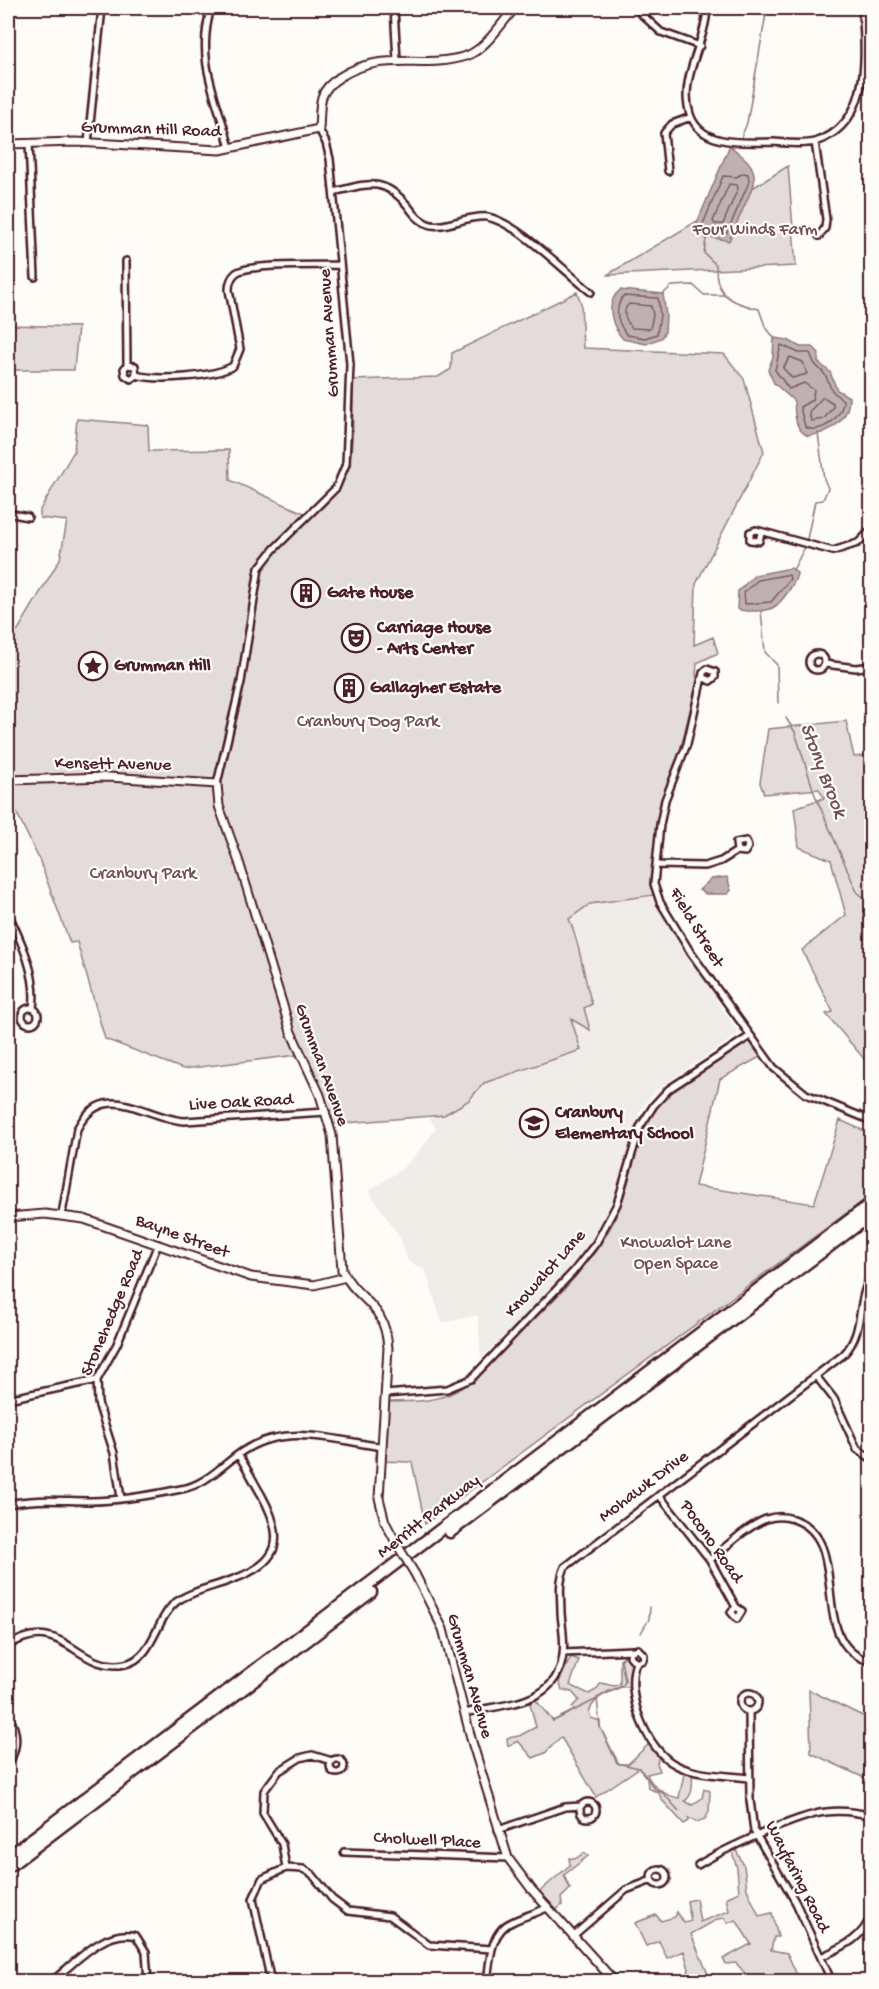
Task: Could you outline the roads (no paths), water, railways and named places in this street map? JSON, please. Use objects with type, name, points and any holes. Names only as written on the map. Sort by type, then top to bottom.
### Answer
[{"type":"highway","name":"Merritt Parkway","points":[[8,1857],[872,1203]]},
{"type":"highway","name":"Merritt Parkway","points":[[8,1867],[872,1215]]},
{"type":"street","points":[[88,143],[102,8]]},
{"type":"street","points":[[211,8],[206,33],[205,63],[230,148]]},
{"type":"street","points":[[394,8],[397,60]]},
{"type":"street","points":[[319,129],[321,98],[334,81],[351,70],[372,62],[437,60],[465,56],[477,50],[515,8]]},
{"type":"street","points":[[707,8],[700,45],[687,91],[691,117],[703,132],[718,139],[794,144],[815,142],[838,130],[853,110],[865,56],[862,8]]},
{"type":"street","points":[[639,12],[661,32],[700,45]]},
{"type":"street","points":[[668,171],[664,133],[672,124],[691,117]]},
{"type":"street","name":"Grumman Hill Road","points":[[8,144],[88,143],[178,149],[230,148],[319,129]]},
{"type":"street","name":"Grumman Avenue","points":[[319,129],[328,148],[334,192],[351,377],[349,435],[344,473],[336,488],[274,549],[259,568],[245,662],[217,784],[219,806],[239,862],[291,1032],[326,1112],[335,1152],[339,1249],[346,1277],[372,1303],[382,1320],[388,1348],[381,1507],[388,1529],[415,1574],[443,1629],[498,1830],[508,1858],[615,1982]]},
{"type":"street","points":[[815,142],[826,219],[825,228],[819,236]]},
{"type":"street","points":[[29,143],[35,278]]},
{"type":"street","points":[[334,192],[369,184],[383,185],[395,193],[421,221],[432,225],[466,217],[495,219],[506,224],[549,256],[591,292]]},
{"type":"street","points":[[126,261],[128,365],[123,371],[124,375],[130,379],[136,375],[172,377],[218,372],[232,366],[240,349],[229,283],[237,273],[254,268],[340,265]]},
{"type":"street","points":[[128,365],[136,368],[136,375]]},
{"type":"street","points":[[8,513],[28,517]]},
{"type":"street","points":[[761,533],[784,536],[833,551],[858,543],[872,529]]},
{"type":"street","points":[[825,664],[856,668],[872,666]]},
{"type":"street","name":"Field Street","points":[[703,677],[687,744],[665,800],[654,884],[664,912],[774,1068],[797,1089],[820,1101],[872,1121]]},
{"type":"street","name":"Kensett Avenue","points":[[8,780],[108,777],[217,784]]},
{"type":"street","points":[[656,865],[713,864],[737,851]]},
{"type":"street","points":[[8,914],[27,959],[33,993],[33,1008]]},
{"type":"street","name":"Knowalot Lane","points":[[385,1394],[447,1389],[471,1379],[575,1270],[596,1243],[617,1204],[640,1127],[654,1105],[669,1089],[750,1036]]},
{"type":"street","name":"Live Oak Road","points":[[63,1214],[78,1129],[88,1114],[98,1107],[124,1103],[165,1118],[185,1121],[326,1112]]},
{"type":"street","name":"Bayne Street","points":[[8,1216],[63,1214],[109,1226],[246,1276],[314,1285],[328,1284],[346,1277]]},
{"type":"street","name":"Stonehedge Road","points":[[121,1498],[114,1453],[98,1403],[97,1380],[117,1344],[158,1244]]},
{"type":"street","name":"Mohawk Drive","points":[[465,1713],[525,1701],[540,1695],[555,1680],[564,1653],[560,1585],[565,1567],[816,1376],[852,1346],[858,1334],[862,1297],[872,1275]]},
{"type":"street","points":[[816,1376],[834,1399],[857,1449],[872,1459]]},
{"type":"street","points":[[8,1399],[97,1380]]},
{"type":"street","points":[[8,1504],[32,1500],[121,1498],[194,1486],[261,1441],[290,1435],[382,1447]]},
{"type":"street","points":[[8,1646],[28,1636],[46,1635],[102,1663],[128,1663],[144,1653],[163,1617],[177,1601],[257,1570],[272,1554],[276,1528],[271,1512],[238,1455]]},
{"type":"street","name":"Pocono Road","points":[[659,1495],[710,1560],[736,1607]]},
{"type":"street","points":[[710,1560],[765,1519],[781,1517],[800,1521],[810,1528],[821,1544],[841,1641],[852,1654],[872,1662]]},
{"type":"street","points":[[564,1653],[640,1649],[644,1655],[643,1660],[636,1663]]},
{"type":"street","points":[[633,1650],[630,1656],[636,1663]]},
{"type":"street","points":[[636,1663],[634,1672],[638,1712],[652,1740],[667,1759],[685,1769],[750,1778]]},
{"type":"street","name":"Wayfaring Road","points":[[750,1711],[751,1810],[756,1837],[791,1894],[832,1982]]},
{"type":"street","points":[[8,1716],[14,1727],[16,1744],[8,1765]]},
{"type":"street","points":[[286,1868],[282,1844],[263,1813],[264,1791],[279,1771],[300,1758],[312,1755],[332,1761]]},
{"type":"street","points":[[498,1830],[565,1807],[581,1806]]},
{"type":"street","points":[[698,1865],[756,1837],[819,1813],[851,1812],[872,1816]]},
{"type":"street","name":"Cholwell Place","points":[[344,1852],[508,1858]]},
{"type":"street","points":[[271,1982],[253,1899],[262,1879],[286,1868],[303,1869],[312,1874],[332,1899],[348,1911],[390,1916],[429,1945],[492,1949]]},
{"type":"street","points":[[573,1936],[626,1890],[652,1880]]},
{"type":"street","points":[[487,1982],[492,1949],[505,1926],[548,1907]]},
{"type":"street","points":[[821,1957],[860,1936],[872,1914]]},
{"type":"street","points":[[51,1982],[102,1942],[120,1934],[136,1936],[144,1945],[148,1982]]},
{"type":"water","points":[[730,145],[747,160],[753,170],[754,184],[729,241],[710,237],[706,239],[697,228],[697,223]]},
{"type":"water","points":[[620,290],[663,294],[666,315],[665,332],[661,338],[646,344],[623,339],[611,315],[612,301]]},
{"type":"water","points":[[774,338],[788,340],[800,347],[813,347],[819,353],[818,362],[830,372],[837,390],[849,397],[846,413],[831,429],[808,436],[800,430],[796,421],[794,401],[774,383],[768,370],[773,357]]},
{"type":"water","points":[[791,568],[797,573],[794,581],[777,605],[766,610],[737,609],[738,591],[755,575]]},
{"type":"water","points":[[727,877],[731,890],[728,894],[706,894],[699,890],[711,879]]},
{"type":"waterway","name":"Stony Brook","points":[[741,138],[747,123],[767,8]]},
{"type":"waterway","name":"Stony Brook","points":[[706,239],[704,253],[716,265],[716,276],[722,291],[741,304],[759,309],[765,326],[775,339]]},
{"type":"waterway","points":[[663,294],[672,286],[693,285],[704,295],[725,295]]},
{"type":"waterway","name":"Stony Brook","points":[[807,539],[815,501],[823,500],[828,488],[824,479],[818,433]]},
{"type":"waterway","name":"Stony Brook","points":[[793,570],[805,547]]},
{"type":"waterway","name":"Stony Brook","points":[[761,611],[765,652],[777,665],[778,703]]},
{"type":"waterway","name":"Stony Brook","points":[[786,718],[795,732],[815,795],[857,892],[871,903],[872,908]]},
{"type":"waterway","points":[[641,1633],[649,1619],[650,1607]]},
{"type":"waterway","points":[[626,1654],[621,1660],[625,1681],[623,1686],[597,1698],[600,1727],[617,1763],[639,1768],[655,1789],[663,1793],[679,1811]]},
{"type":"waterway","points":[[553,1721],[597,1699]]},
{"type":"place","name":"Gate House","points":[[306,593]]},
{"type":"place","name":"Carriage House - Arts Center","points":[[356,638]]},
{"type":"place","name":"Grumman Hill","points":[[93,666]]},
{"type":"place","name":"Gallagher Estate","points":[[349,688]]},
{"type":"place","name":"Cranbury Elementary School","points":[[534,1123]]},
{"type":"park label","name":"Four Winds Farm","points":[[755,230]]},
{"type":"park label","name":"Cranbury Dog Park","points":[[368,722]]},
{"type":"park label","name":"Cranbury Park","points":[[143,874]]},
{"type":"park label","name":"Knowalot Lane Open Space","points":[[676,1253]]}]
